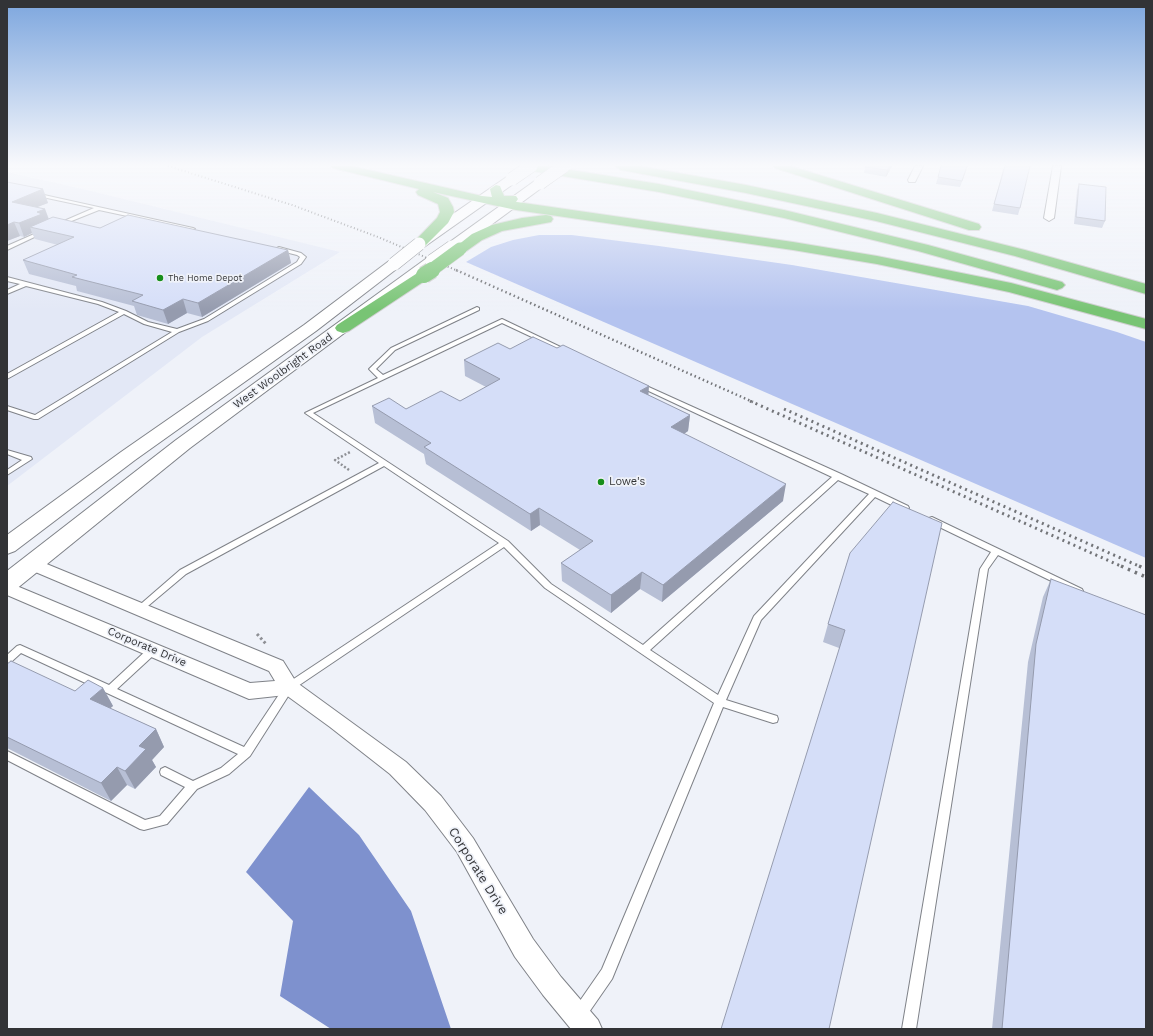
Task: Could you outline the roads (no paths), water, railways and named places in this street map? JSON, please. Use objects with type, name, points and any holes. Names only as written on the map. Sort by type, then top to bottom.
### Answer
[{"type":"highway","points":[[426,239],[447,214]]},
{"type":"highway","points":[[577,214],[877,260],[1011,288],[1146,324]]},
{"type":"highway","points":[[785,214],[923,248],[1068,288]]},
{"type":"highway","points":[[865,214],[1020,253],[1145,288]]},
{"type":"highway","points":[[933,214],[1116,272],[1145,288]]},
{"type":"highway","points":[[343,328],[456,248],[482,234],[515,223],[543,219],[589,217]]},
{"type":"highway","points":[[1103,299],[1146,312]]},
{"type":"main road","name":"West Woolbright Road","points":[[7,546],[128,456],[310,328],[426,239],[461,214]]},
{"type":"main road","points":[[456,248],[487,214]]},
{"type":"main road","name":"West Woolbright Road","points":[[7,584],[183,444],[343,328]]},
{"type":"main road","points":[[7,553],[32,564]]},
{"type":"street","name":"Corporate Drive","points":[[32,564],[276,666],[290,687],[398,768],[433,803],[464,845],[524,948],[552,986],[583,1023]]},
{"type":"street","name":"Corporate Drive","points":[[7,588],[249,691],[290,687]]},
{"type":"lane","points":[[56,226],[84,214]]},
{"type":"lane","points":[[127,214],[199,231]]},
{"type":"lane","points":[[7,248],[49,229]]},
{"type":"lane","points":[[7,408],[36,418],[177,331],[206,320],[299,263],[303,257],[299,254],[276,248]]},
{"type":"lane","points":[[7,279],[100,303],[124,312],[146,323],[177,331]]},
{"type":"lane","points":[[7,292],[25,284]]},
{"type":"lane","points":[[382,378],[372,369],[393,349],[477,308]]},
{"type":"lane","points":[[7,377],[124,312]]},
{"type":"lane","points":[[573,354],[502,321],[308,413],[505,543],[548,586],[720,702],[773,719]]},
{"type":"lane","points":[[631,381],[912,511]]},
{"type":"lane","points":[[7,452],[28,459],[7,473]]},
{"type":"lane","points":[[139,609],[183,572],[384,463]]},
{"type":"lane","points":[[643,651],[838,476]]},
{"type":"lane","points":[[583,1023],[607,974],[720,702],[757,618],[874,493]]},
{"type":"lane","points":[[926,518],[1089,596]]},
{"type":"lane","points":[[7,755],[144,825],[162,820],[193,786],[225,771],[246,753],[290,687],[505,543]]},
{"type":"lane","points":[[909,1029],[984,569],[996,551]]},
{"type":"lane","points":[[7,660],[20,649],[246,753]]},
{"type":"lane","points":[[110,690],[154,650]]},
{"type":"lane","points":[[165,772],[193,786]]},
{"type":"railway","points":[[317,214],[378,237],[458,271]]},
{"type":"railway","points":[[456,270],[753,402]]},
{"type":"railway","points":[[750,401],[1123,567]]},
{"type":"railway","points":[[784,409],[1141,567]]},
{"type":"railway","points":[[1121,566],[1146,577]]},
{"type":"railway","points":[[1139,566],[1146,569]]},
{"type":"place","name":"The Home Depot","points":[[160,278]]},
{"type":"place","name":"Lowe's","points":[[601,482]]}]
